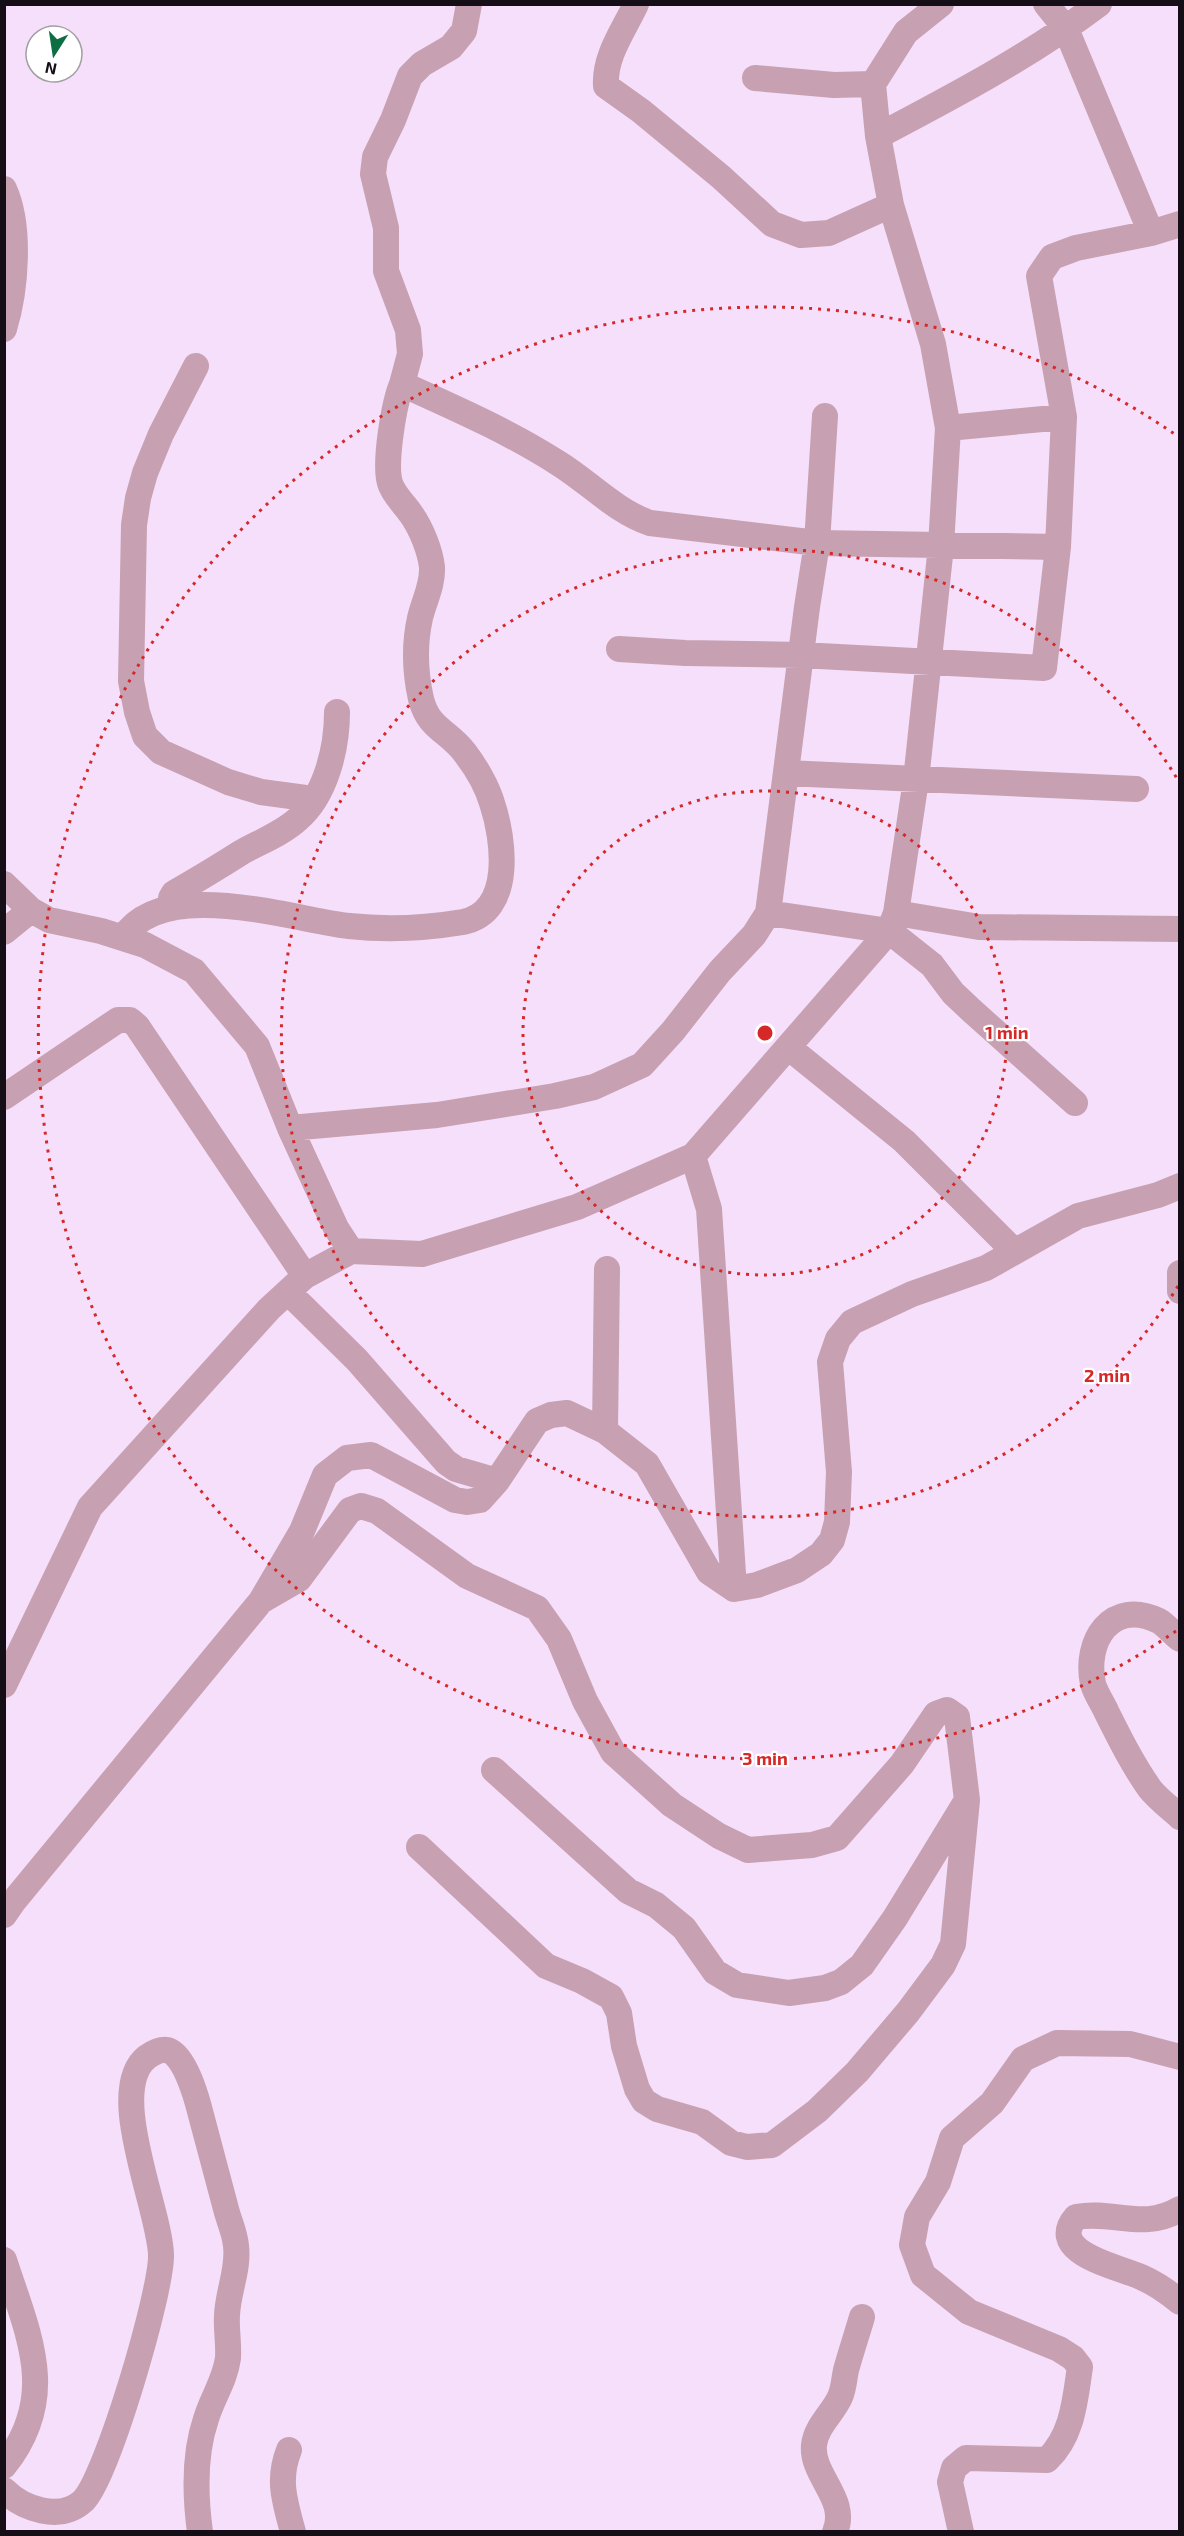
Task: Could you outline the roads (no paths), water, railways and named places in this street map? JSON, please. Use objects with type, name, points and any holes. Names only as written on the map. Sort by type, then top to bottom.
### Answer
[{"type":"street","points":[[123,938],[141,918],[174,906],[249,909],[308,917],[346,926],[392,928],[474,919],[491,906],[496,897],[501,878],[499,830],[492,801],[466,753],[426,716],[417,678],[417,636],[430,588],[432,567],[427,547],[412,516],[390,483],[389,452],[396,400],[410,354],[408,330],[386,271],[386,228],[373,174],[375,157],[393,120],[410,76],[422,64],[451,47],[464,31],[469,4]]},
{"type":"street","points":[[636,4],[610,56],[605,74],[606,86],[641,111],[721,177],[772,224],[801,235],[830,233],[891,205]]},
{"type":"street","points":[[4,1685],[90,1507],[269,1309],[297,1284],[351,1251],[422,1254],[577,1208],[693,1155],[788,1047],[892,922],[916,780],[941,546],[948,428],[933,344],[891,205],[878,136],[873,84],[906,32],[941,4]]},
{"type":"street","points":[[1046,4],[1066,29],[1151,233]]},
{"type":"street","points":[[878,136],[983,81],[1066,29],[1099,4]]},
{"type":"street","points":[[755,78],[834,85],[873,84]]},
{"type":"street","points":[[4,189],[9,199],[14,252],[11,300],[4,329]]},
{"type":"street","points":[[619,649],[685,653],[801,655],[1044,668],[1058,547],[1064,417],[1039,276],[1052,257],[1076,248],[1151,233],[1179,224]]},
{"type":"street","points":[[196,366],[161,434],[145,473],[137,507],[134,525],[131,681],[137,712],[146,736],[161,752],[261,792],[314,799]]},
{"type":"street","points":[[402,384],[461,410],[527,444],[588,482],[618,507],[650,523],[817,543],[1058,547]]},
{"type":"street","points":[[290,1128],[437,1115],[555,1096],[594,1087],[642,1065],[673,1031],[720,971],[754,935],[768,913],[817,543],[825,416]]},
{"type":"street","points":[[948,428],[1064,417]]},
{"type":"street","points":[[174,906],[171,898],[174,892],[288,827],[307,810],[331,758],[335,740],[336,712]]},
{"type":"street","points":[[786,773],[1136,789]]},
{"type":"street","points":[[4,884],[31,910],[49,920],[101,931],[145,945],[194,971],[257,1046],[290,1128],[336,1228],[351,1251]]},
{"type":"street","points":[[4,932],[31,910]]},
{"type":"street","points":[[768,913],[979,927],[1179,928]]},
{"type":"street","points":[[892,922],[965,1004],[1076,1103]]},
{"type":"street","points":[[4,1097],[118,1020],[130,1020],[137,1026],[297,1284],[357,1360],[446,1462],[456,1469],[497,1481]]},
{"type":"street","points":[[788,1047],[904,1141],[1014,1251]]},
{"type":"street","points":[[693,1155],[709,1209],[734,1589]]},
{"type":"street","points":[[4,1915],[12,1902],[228,1644],[261,1601],[302,1531],[325,1475],[347,1458],[371,1455],[455,1500],[467,1502],[480,1500],[497,1481],[537,1422],[551,1415],[567,1413],[605,1431],[647,1464],[709,1572],[734,1589],[758,1586],[797,1570],[821,1554],[831,1540],[837,1522],[839,1472],[830,1362],[838,1339],[852,1322],[912,1294],[986,1268],[1078,1216],[1158,1196],[1179,1186]]},
{"type":"street","points":[[605,1431],[606,1269]]},
{"type":"street","points":[[1179,1273],[1179,1291]]},
{"type":"street","points":[[261,1601],[299,1579],[350,1510],[361,1506],[377,1511],[467,1576],[537,1608],[559,1639],[585,1701],[613,1752],[672,1805],[719,1836],[748,1850],[812,1845],[837,1838],[902,1764],[936,1714],[947,1710],[957,1717],[968,1800],[953,1944],[943,1965],[908,2012],[857,2072],[817,2111],[772,2145],[747,2147],[731,2143],[702,2122],[657,2109],[644,2101],[637,2089],[624,2046],[619,2013],[610,1997],[582,1981],[546,1966],[419,1847]]},
{"type":"street","points":[[1179,1639],[1159,1622],[1140,1616],[1124,1617],[1110,1621],[1097,1636],[1090,1654],[1094,1686],[1120,1739],[1151,1790],[1179,1818]]},
{"type":"street","points":[[494,1770],[628,1891],[656,1905],[684,1928],[715,1972],[737,1985],[789,1994],[825,1988],[841,1982],[862,1965],[895,1918],[968,1800]]},
{"type":"street","points":[[961,2532],[950,2482],[954,2468],[966,2458],[1047,2460],[1059,2449],[1074,2413],[1080,2367],[1073,2358],[1059,2349],[969,2312],[923,2275],[912,2245],[916,2217],[938,2182],[952,2138],[992,2103],[1023,2059],[1057,2043],[1130,2044],[1179,2056]]},
{"type":"street","points":[[4,2490],[24,2505],[47,2511],[66,2510],[83,2501],[101,2470],[115,2432],[161,2271],[160,2237],[131,2111],[133,2080],[137,2070],[148,2057],[157,2051],[167,2050],[178,2056],[196,2092],[236,2244],[236,2272],[227,2314],[228,2356],[221,2384],[206,2417],[197,2450],[197,2514],[200,2532]]},
{"type":"street","points":[[1179,2209],[1150,2220],[1098,2216],[1076,2217],[1072,2222],[1069,2235],[1079,2251],[1102,2263],[1140,2276],[1179,2302]]},
{"type":"street","points":[[4,2260],[31,2341],[37,2378],[32,2415],[26,2433],[17,2450],[4,2466]]},
{"type":"street","points":[[835,2532],[839,2516],[837,2506],[817,2462],[814,2445],[820,2427],[839,2400],[844,2387],[862,2317]]},
{"type":"street","points":[[289,2450],[281,2484],[293,2532]]},
{"type":"street","points":[[47,2511],[74,2532]]}]
